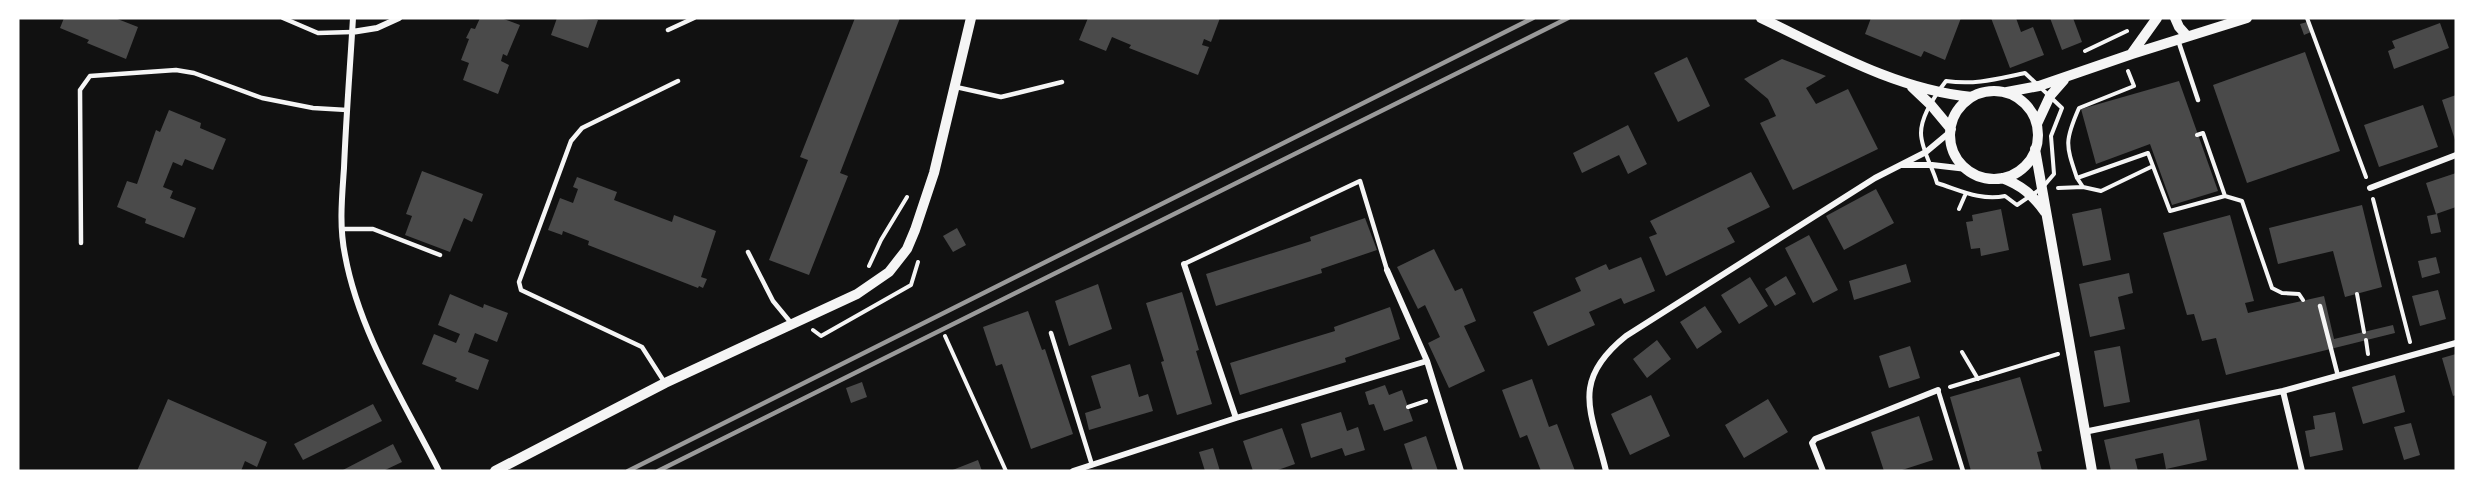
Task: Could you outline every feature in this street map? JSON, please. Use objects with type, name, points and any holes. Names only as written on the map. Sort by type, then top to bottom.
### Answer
[{"type":"street","points":[[353,18],[342,229],[344,254],[369,334],[439,471]]},
{"type":"street","points":[[352,32],[377,28],[399,18]]},
{"type":"street","points":[[495,471],[665,383],[857,294],[889,272],[900,260],[915,230],[934,173],[971,18]]},
{"type":"street","points":[[1761,18],[1909,85],[1936,93],[1972,97],[1988,92],[2004,92],[2039,86],[2182,37],[2247,18]]},
{"type":"street","points":[[2127,55],[2157,18]]},
{"type":"street","points":[[2175,18],[2182,37]]},
{"type":"street","points":[[2037,124],[2050,96],[2067,77]]},
{"type":"street","points":[[1909,85],[1931,105],[1951,131]]},
{"type":"street","points":[[1902,165],[1932,165],[1967,169],[1983,177],[2011,176],[2026,165],[2035,149],[2038,132],[2037,124],[2028,106],[2015,96],[2004,92]]},
{"type":"street","points":[[1967,169],[1955,155],[1950,140],[1956,113],[1972,97]]},
{"type":"street","points":[[1606,471],[1592,424],[1589,404],[1591,384],[1597,366],[1607,351],[1626,336],[1875,178],[1926,152],[1951,131]]},
{"type":"street","points":[[2035,149],[2092,471]]},
{"type":"street","points":[[2370,188],[2456,155]]},
{"type":"street","points":[[2002,178],[2017,184],[2032,195],[2048,217]]},
{"type":"street","points":[[1184,264],[1236,418]]},
{"type":"street","points":[[1387,270],[1427,361],[1461,471]]},
{"type":"street","points":[[2084,432],[2283,391],[2456,343]]},
{"type":"street","points":[[1073,471],[1236,418],[1427,361]]},
{"type":"street","points":[[1823,471],[1812,443],[1815,439],[1938,390]]},
{"type":"street","points":[[2283,391],[2302,471]]},
{"type":"lane","points":[[283,18],[318,33],[352,32]]},
{"type":"lane","points":[[668,30],[694,18]]},
{"type":"lane","points":[[2182,37],[2198,100]]},
{"type":"lane","points":[[81,243],[80,90],[90,76],[185,71],[262,98],[313,108],[347,110]]},
{"type":"lane","points":[[665,383],[642,346],[521,290],[519,282],[571,141],[582,128],[678,81]]},
{"type":"lane","points":[[954,86],[1001,97],[1062,82]]},
{"type":"lane","points":[[1184,264],[1360,181],[1387,270]]},
{"type":"lane","points":[[342,229],[373,229],[440,255]]},
{"type":"lane","points":[[748,252],[773,301],[792,324]]},
{"type":"lane","points":[[2320,306],[2338,376]]},
{"type":"lane","points":[[1051,333],[1092,465]]},
{"type":"lane","points":[[1938,390],[1963,471]]},
{"type":"path","points":[[2307,18],[2370,188],[2413,355]]},
{"type":"path","points":[[2081,54],[2128,30]]},
{"type":"path","points":[[2083,187],[2077,178],[2067,147],[2071,126],[2079,108],[2134,86],[2127,55]]},
{"type":"path","points":[[2025,73],[2039,86],[2062,108],[2051,136],[2050,155],[2054,174],[2042,188],[2017,205],[2005,196],[1992,199],[1937,183],[1921,134],[1923,122],[1936,93],[1946,81],[1965,84],[1986,82],[2025,73]]},
{"type":"path","points":[[2197,135],[2203,133],[2225,196]]},
{"type":"path","points":[[2077,178],[2148,153],[2170,211],[2225,196],[2242,201],[2272,288],[2282,293],[2299,294],[2303,300]]},
{"type":"path","points":[[2065,188],[2083,187],[2102,191],[2153,166]]},
{"type":"path","points":[[1959,209],[1966,193]]},
{"type":"path","points":[[2356,294],[2364,332]]},
{"type":"path","points":[[945,336],[1006,471]]},
{"type":"path","points":[[1938,390],[2070,350]]},
{"type":"path","points":[[1962,352],[1978,379]]},
{"type":"building","points":[[64,18],[115,18],[138,27],[126,59],[87,43],[89,40],[60,28]]},
{"type":"building","points":[[480,18],[501,18],[520,25],[507,56],[503,54],[501,61],[509,65],[498,94],[463,80],[469,63],[461,60],[469,39],[466,38],[471,28],[475,29]]},
{"type":"building","points":[[557,18],[598,20],[588,48],[551,35]]},
{"type":"building","points":[[855,18],[900,18],[840,173],[848,176],[809,275],[769,260],[808,160],[800,157]]},
{"type":"building","points":[[1088,18],[1220,18],[1211,42],[1204,39],[1202,45],[1209,47],[1198,75],[1129,48],[1131,45],[1112,37],[1106,51],[1079,40]]},
{"type":"building","points":[[1871,18],[1961,18],[1945,60],[1924,51],[1921,57],[1865,34]]},
{"type":"building","points":[[1991,18],[2016,18],[2021,32],[2033,27],[2044,55],[2010,68]]},
{"type":"building","points":[[2050,18],[2073,18],[2082,42],[2062,50]]},
{"type":"building","points":[[2307,22],[2311,32],[2304,35],[2300,24]]},
{"type":"building","points":[[2440,23],[2449,48],[2394,69],[2388,51],[2395,48],[2392,41]]},
{"type":"building","points":[[2305,52],[2340,151],[2247,183],[2213,85]]},
{"type":"building","points":[[1687,57],[1710,106],[1678,122],[1654,73]]},
{"type":"building","points":[[1782,59],[1826,76],[1806,88],[1816,104],[1848,89],[1878,149],[1793,190],[1760,123],[1776,116],[1768,99],[1744,79]]},
{"type":"building","points":[[2179,81],[2218,191],[2172,205],[2150,144],[2096,164],[2081,109]]},
{"type":"building","points":[[2456,95],[2456,143],[2442,100]]},
{"type":"building","points":[[2423,105],[2438,147],[2379,167],[2364,125]]},
{"type":"building","points":[[169,110],[201,123],[200,128],[226,139],[213,170],[185,159],[182,166],[173,162],[163,187],[173,191],[170,198],[196,208],[184,238],[145,223],[146,219],[117,207],[127,181],[137,184],[156,130],[160,132]]},
{"type":"building","points":[[1628,125],[1647,164],[1628,174],[1619,155],[1582,173],[1573,153]]},
{"type":"building","points":[[422,171],[483,194],[472,222],[464,218],[450,252],[405,235],[412,216],[406,214]]},
{"type":"building","points":[[1751,172],[1770,207],[1727,228],[1735,242],[1666,276],[1649,237],[1657,234],[1650,221]]},
{"type":"building","points":[[2456,173],[2456,207],[2436,214],[2426,183]]},
{"type":"building","points":[[577,177],[617,192],[614,200],[672,222],[674,215],[716,231],[701,277],[707,279],[703,288],[588,245],[589,241],[563,231],[562,235],[548,230],[560,198],[573,203],[578,189],[573,187]]},
{"type":"building","points":[[1876,189],[1894,223],[1844,250],[1826,216]]},
{"type":"building","points":[[2362,205],[2382,287],[2345,297],[2333,251],[2278,264],[2269,228]]},
{"type":"building","points":[[2101,208],[2111,260],[2083,266],[2072,214]]},
{"type":"building","points":[[2001,209],[2009,250],[1981,256],[1980,248],[1971,249],[1966,222],[1973,221],[1972,215]]},
{"type":"building","points":[[2437,214],[2441,232],[2431,234],[2427,216]]},
{"type":"building","points":[[2230,215],[2254,301],[2245,303],[2248,313],[2324,296],[2334,339],[2393,325],[2395,333],[2226,375],[2216,338],[2202,341],[2194,314],[2187,315],[2163,233]]},
{"type":"building","points":[[1365,218],[1377,250],[1321,269],[1322,273],[1216,306],[1206,274],[1311,241],[1310,237]]},
{"type":"building","points":[[957,228],[966,245],[953,252],[943,236]]},
{"type":"building","points":[[1809,235],[1838,290],[1813,303],[1785,248]]},
{"type":"building","points":[[1434,249],[1455,291],[1462,288],[1476,321],[1464,326],[1485,371],[1449,388],[1428,343],[1440,337],[1425,305],[1418,309],[1397,267]]},
{"type":"building","points":[[1641,257],[1655,291],[1624,304],[1621,298],[1589,312],[1595,325],[1548,346],[1533,312],[1581,291],[1575,278],[1606,264],[1609,270]]},
{"type":"building","points":[[2436,257],[2440,273],[2422,278],[2418,261]]},
{"type":"building","points":[[1906,264],[1911,282],[1854,300],[1849,281]]},
{"type":"building","points":[[2129,273],[2133,293],[2118,297],[2125,329],[2090,337],[2079,284]]},
{"type":"building","points":[[1786,276],[1796,294],[1775,306],[1765,289]]},
{"type":"building","points":[[1750,277],[1768,306],[1739,324],[1721,295]]},
{"type":"building","points":[[1098,284],[1112,329],[1069,346],[1055,301]]},
{"type":"building","points":[[2438,290],[2446,319],[2420,326],[2412,296]]},
{"type":"building","points":[[1182,292],[1212,404],[1177,415],[1161,362],[1164,361],[1146,303]]},
{"type":"building","points":[[450,294],[483,308],[484,304],[508,313],[497,342],[475,333],[468,352],[489,360],[478,390],[455,381],[457,378],[422,364],[434,334],[456,343],[460,334],[438,325]]},
{"type":"building","points":[[1705,306],[1722,332],[1697,349],[1680,322]]},
{"type":"building","points":[[1390,307],[1400,339],[1345,358],[1346,362],[1240,395],[1230,363],[1335,331],[1334,327]]},
{"type":"building","points":[[1028,311],[1042,350],[1045,349],[1073,434],[1031,449],[1002,364],[996,366],[983,327]]},
{"type":"building","points":[[1657,340],[1671,359],[1647,378],[1633,359]]},
{"type":"building","points":[[1910,346],[1920,378],[1889,388],[1879,356]]},
{"type":"building","points":[[2120,346],[2130,402],[2104,407],[2094,351]]},
{"type":"building","points":[[2456,354],[2456,395],[2453,396],[2442,358]]},
{"type":"building","points":[[1130,364],[1139,397],[1148,394],[1153,411],[1089,430],[1085,413],[1101,408],[1091,376]]},
{"type":"building","points":[[2395,375],[2405,412],[2363,424],[2352,387]]},
{"type":"building","points":[[2020,377],[2042,451],[2037,452],[2042,471],[1971,471],[1950,397]]},
{"type":"building","points":[[1532,379],[1549,427],[1557,424],[1575,471],[1541,471],[1527,435],[1520,438],[1502,390]]},
{"type":"building","points":[[862,382],[867,397],[851,403],[846,388]]},
{"type":"building","points":[[1385,385],[1389,395],[1402,390],[1413,421],[1384,431],[1374,404],[1369,405],[1365,392]]},
{"type":"building","points":[[1651,395],[1670,436],[1630,455],[1611,414]]},
{"type":"building","points":[[168,399],[267,442],[257,467],[245,461],[241,471],[137,471]]},
{"type":"building","points":[[1768,399],[1788,432],[1744,458],[1725,425]]},
{"type":"building","points":[[373,404],[382,421],[303,460],[294,444]]},
{"type":"building","points":[[1341,412],[1347,431],[1358,427],[1365,450],[1345,456],[1342,448],[1311,458],[1301,424]]},
{"type":"building","points":[[2335,412],[2343,450],[2310,457],[2305,431],[2315,429],[2313,416]]},
{"type":"building","points":[[1919,416],[1933,460],[1899,471],[1884,471],[1871,432]]},
{"type":"building","points":[[2199,419],[2207,460],[2166,469],[2163,453],[2135,459],[2138,471],[2111,471],[2104,440]]},
{"type":"building","points":[[2411,423],[2420,455],[2404,460],[2394,427]]},
{"type":"building","points":[[1282,428],[1295,464],[1275,471],[1253,471],[1243,441]]},
{"type":"building","points":[[1426,436],[1438,471],[1413,471],[1404,444]]},
{"type":"building","points":[[393,444],[402,462],[383,471],[341,471]]},
{"type":"building","points":[[1213,448],[1220,471],[1205,471],[1199,452]]},
{"type":"building","points":[[978,460],[982,471],[950,471]]},
{"type":"railway","points":[[628,471],[1533,18]]},
{"type":"railway","points":[[658,471],[1568,18]]}]
